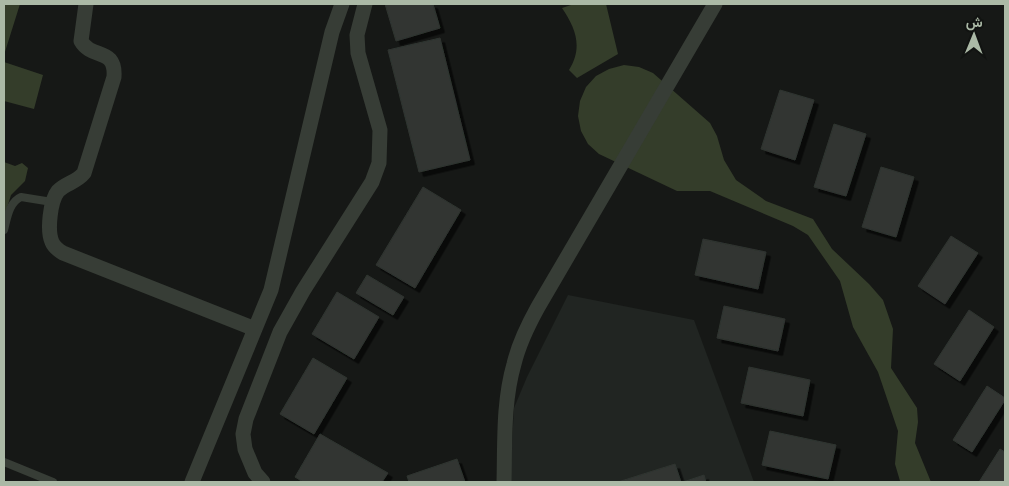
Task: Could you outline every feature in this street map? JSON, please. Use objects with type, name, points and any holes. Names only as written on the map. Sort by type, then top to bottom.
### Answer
[{"type":"street","points":[[86,4],[81,41],[86,47],[111,59],[115,66],[114,77],[84,173],[81,178],[64,186],[57,192],[52,202],[50,219],[51,240],[55,247],[63,253],[255,329]]},
{"type":"street","points":[[192,482],[271,290],[332,32],[342,4]]},
{"type":"street","points":[[263,482],[255,473],[245,449],[243,434],[246,419],[280,332],[302,291],[372,182],[379,163],[380,130],[358,53],[357,35],[365,4]]},
{"type":"street","points":[[504,482],[507,392],[514,362],[523,336],[715,4]]},
{"type":"lane","points":[[4,230],[12,204],[17,199],[52,202]]},
{"type":"lane","points":[[4,462],[53,482]]},
{"type":"shaded area","points":[[4,4],[20,4],[4,55]]},
{"type":"shaded area","points":[[574,4],[606,4],[618,54],[577,78],[569,70],[576,54],[576,38],[571,23],[562,8]]},
{"type":"shaded area","points":[[4,62],[43,75],[34,109],[4,101]]},
{"type":"shaded area","points":[[624,65],[639,67],[653,73],[710,123],[717,136],[724,160],[736,180],[766,201],[813,219],[832,249],[883,300],[893,329],[891,368],[917,408],[918,422],[915,443],[931,482],[900,481],[895,464],[898,431],[878,372],[853,327],[840,281],[808,235],[793,226],[710,191],[677,191],[599,154],[588,144],[581,131],[578,116],[580,101],[586,87],[596,76],[609,69]]},
{"type":"shaded area","points":[[4,162],[15,166],[22,163],[28,168],[25,181],[11,195],[4,218]]},
{"type":"shaded area","points":[[568,295],[694,320],[754,482],[510,482],[514,408],[527,377]]},
{"type":"building","points":[[385,4],[433,4],[440,28],[396,41]]},
{"type":"building","points":[[440,38],[470,160],[419,172],[388,50]]},
{"type":"building","points":[[780,90],[814,100],[795,160],[761,149]]},
{"type":"building","points":[[834,124],[866,134],[846,196],[814,187]]},
{"type":"building","points":[[881,167],[914,177],[896,237],[862,227]]},
{"type":"building","points":[[423,187],[461,210],[415,288],[376,265]]},
{"type":"building","points":[[951,236],[978,253],[945,304],[918,286]]},
{"type":"building","points":[[703,239],[766,252],[758,289],[695,275]]},
{"type":"building","points":[[367,275],[404,297],[393,315],[356,293]]},
{"type":"building","points":[[337,292],[379,317],[354,359],[312,334]]},
{"type":"building","points":[[724,306],[785,319],[778,351],[717,338]]},
{"type":"building","points":[[969,310],[994,327],[960,381],[934,364]]},
{"type":"building","points":[[313,358],[347,378],[314,434],[280,414]]},
{"type":"building","points":[[749,367],[810,380],[803,416],[741,403]]},
{"type":"building","points":[[987,386],[1005,398],[1005,400],[972,452],[953,440]]},
{"type":"building","points":[[770,431],[836,445],[828,479],[762,465]]},
{"type":"building","points":[[320,434],[388,473],[382,482],[303,482],[295,477]]},
{"type":"building","points":[[1000,449],[1005,452],[1005,482],[979,482]]},
{"type":"building","points":[[457,459],[465,482],[409,482],[407,476]]},
{"type":"building","points":[[675,464],[681,482],[618,482]]},
{"type":"building","points":[[704,475],[706,482],[683,482]]}]
